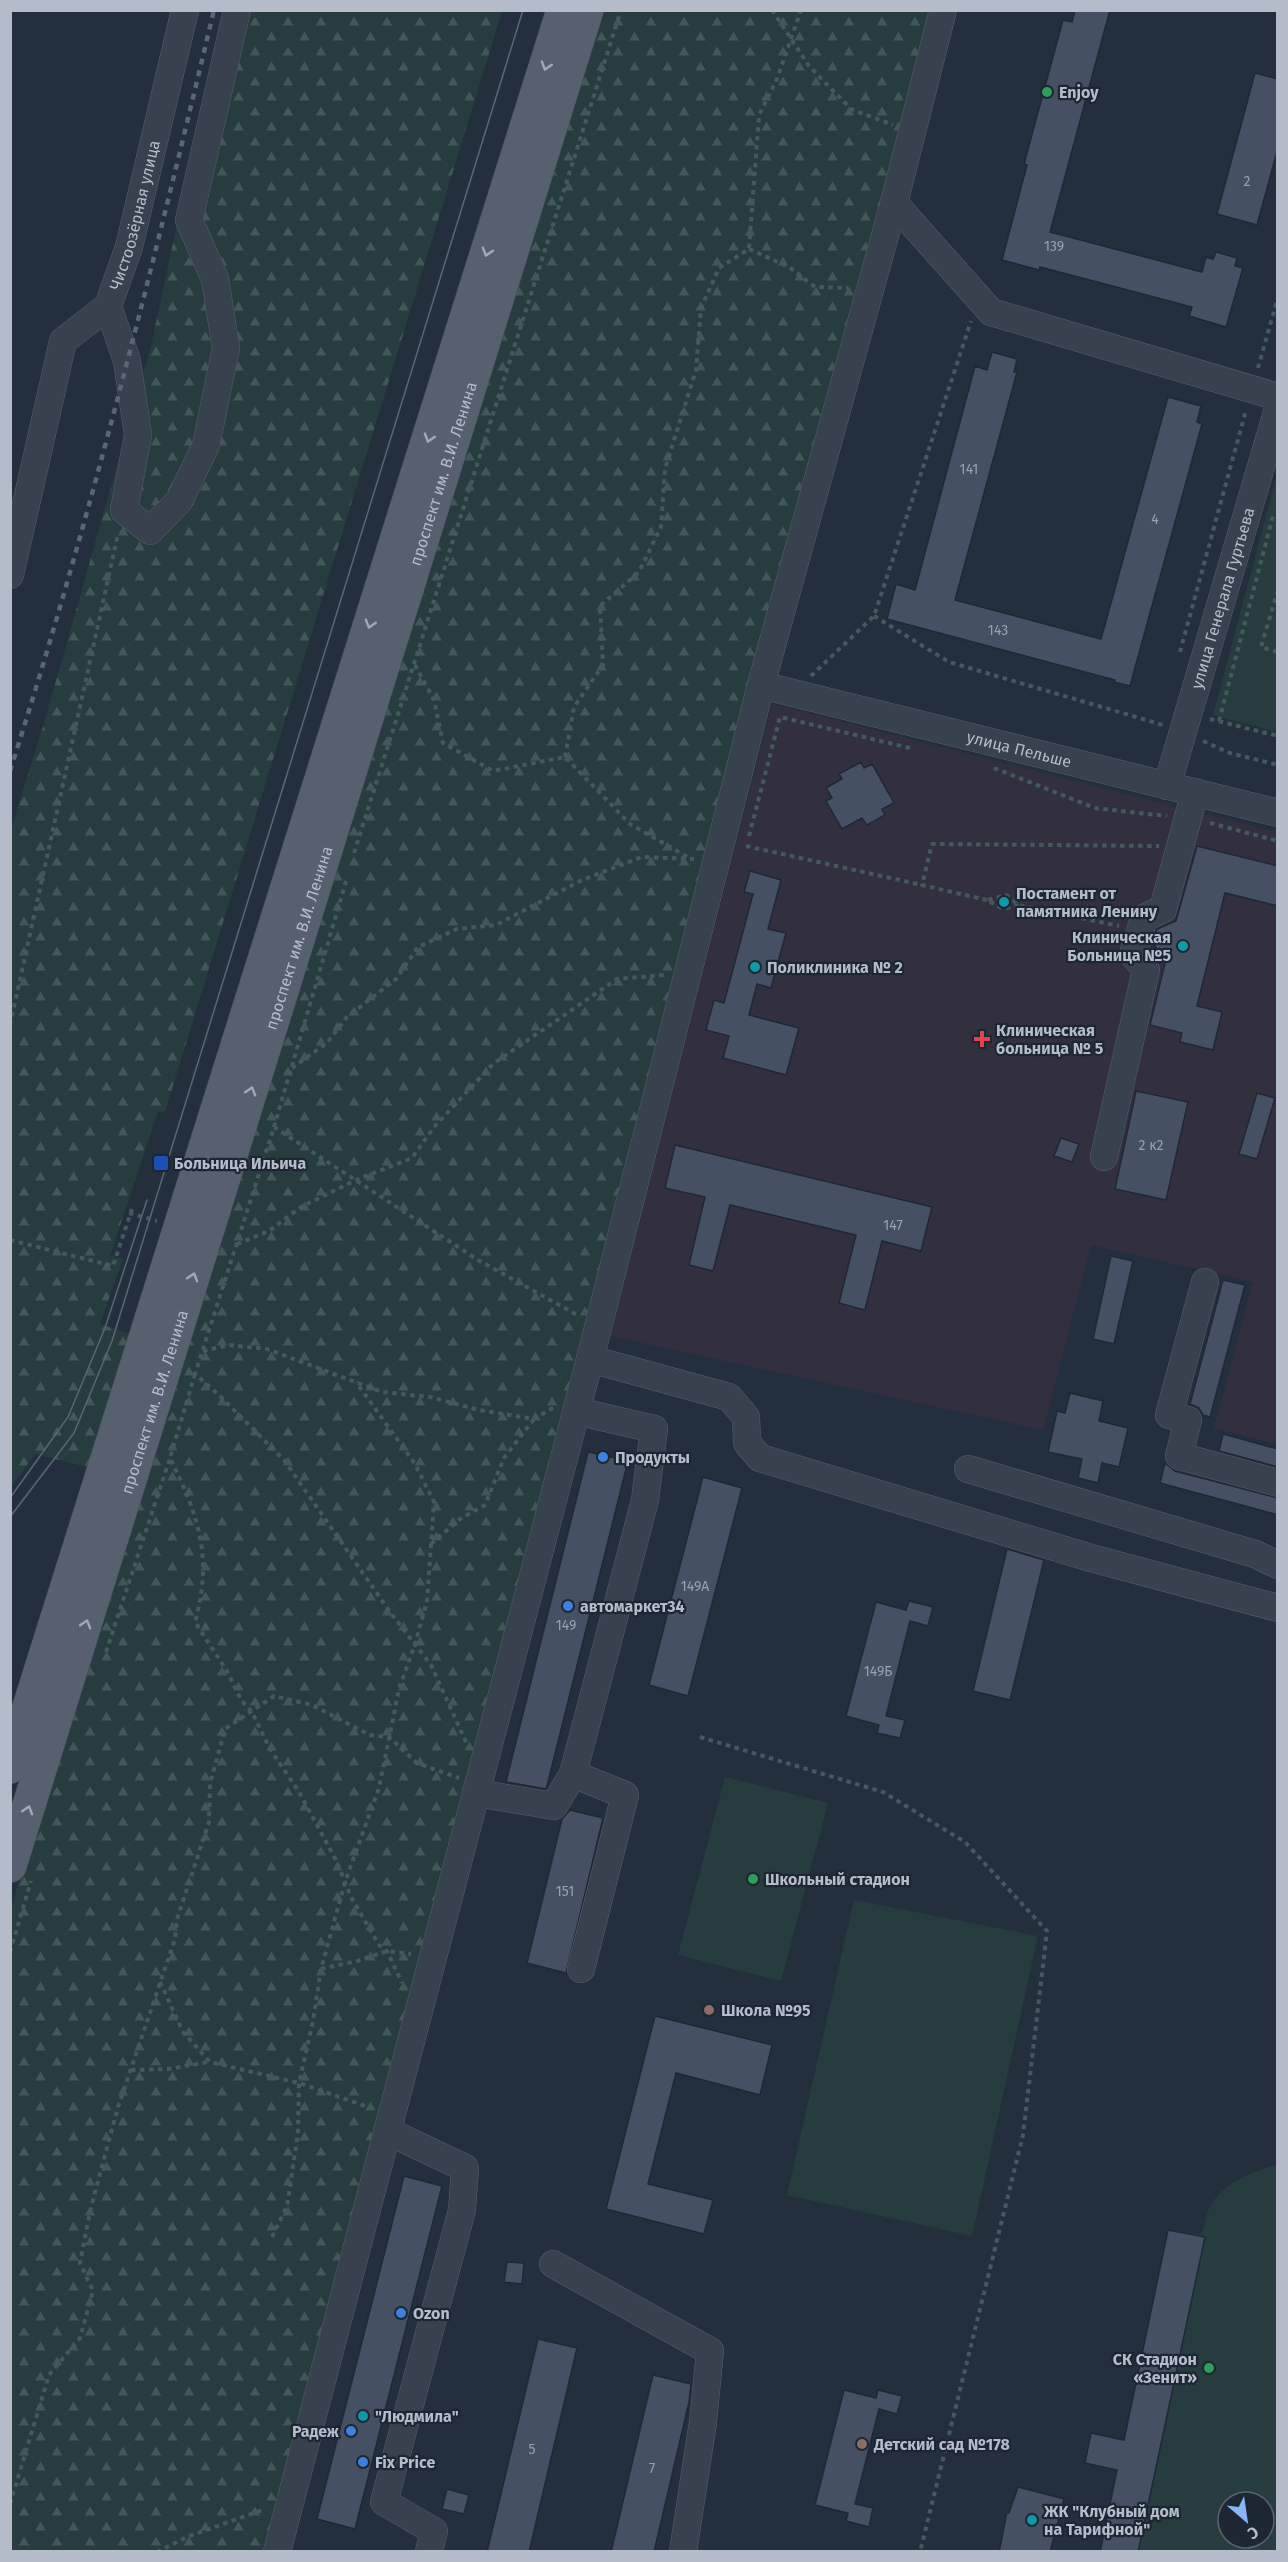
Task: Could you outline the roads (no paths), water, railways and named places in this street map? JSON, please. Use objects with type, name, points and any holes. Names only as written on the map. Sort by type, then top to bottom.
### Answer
[{"type":"main road","name":"проспект им. В.И. Ленина","points":[[10,1767],[563,10]]},
{"type":"main road","name":"проспект им. В.И. Ленина","points":[[10,1866],[587,10]]},
{"type":"street","name":"Чистоозёрная улица","points":[[10,575],[63,341],[108,306],[129,247],[185,10]]},
{"type":"street","points":[[108,306],[127,361],[138,435],[124,510],[150,531],[179,501],[206,446],[226,348],[215,279],[189,220],[237,10]]},
{"type":"street","points":[[277,2552],[590,1359],[761,685],[894,203],[943,10]]},
{"type":"street","points":[[894,203],[991,312],[1278,397]]},
{"type":"street","name":"улица Генерала Гуртьева","points":[[1167,786],[1174,720],[1269,494],[1278,409]]},
{"type":"street","name":"улица Пельше","points":[[761,685],[1167,786],[1191,805],[1278,813]]},
{"type":"street","points":[[1104,1157],[1146,970],[1133,954],[1143,918],[1164,909],[1191,805]]},
{"type":"street","points":[[1206,1282],[1169,1415],[1188,1420],[1179,1456],[1278,1483]]},
{"type":"street","points":[[590,1359],[729,1397],[746,1417],[747,1443],[760,1458],[1080,1555],[1278,1608]]},
{"type":"street","points":[[478,1785],[554,1806],[573,1774],[645,1500],[654,1429],[576,1411]]},
{"type":"street","points":[[968,1469],[1255,1554],[1278,1565]]},
{"type":"street","points":[[573,1774],[625,1796],[581,1969]]},
{"type":"street","points":[[389,2123],[465,2168],[462,2210],[384,2502],[434,2531],[429,2552]]},
{"type":"street","points":[[553,2264],[710,2351],[704,2422],[683,2552]]},
{"type":"tram line","points":[[10,1517],[74,1433],[112,1341],[523,10]]},
{"type":"tram line","points":[[10,1498],[68,1417],[105,1328],[147,1200]]},
{"type":"railway","points":[[10,771],[94,488],[168,202],[214,10]]},
{"type":"place","name":"Enjoy","points":[[1047,92]]},
{"type":"place","name":"Постамент от памятника Ленину","points":[[1004,902]]},
{"type":"place","name":"Клиническая Больница №5","points":[[1183,946]]},
{"type":"place","name":"Поликлиника № 2","points":[[755,967]]},
{"type":"place","name":"Клиническая больница № 5","points":[[982,1039]]},
{"type":"place","name":"Больница Ильича","points":[[161,1163]]},
{"type":"place","name":"Продукты","points":[[603,1457]]},
{"type":"place","name":"автомаркет34","points":[[568,1606]]},
{"type":"place","name":"Школьный стадион","points":[[753,1879]]},
{"type":"place","name":"Школа №95","points":[[709,2010]]},
{"type":"place","name":"Ozon","points":[[401,2313]]},
{"type":"place","name":"СК Стадион «Зенит»","points":[[1209,2368]]},
{"type":"place","name":"\"Людмила\"","points":[[363,2416]]},
{"type":"place","name":"Радеж","points":[[351,2431]]},
{"type":"place","name":"Детский сад №178","points":[[862,2444]]},
{"type":"place","name":"Fix Price","points":[[363,2462]]},
{"type":"place","name":"ЖК \"Клубный дом на Тарифной\"","points":[[1032,2520]]}]
